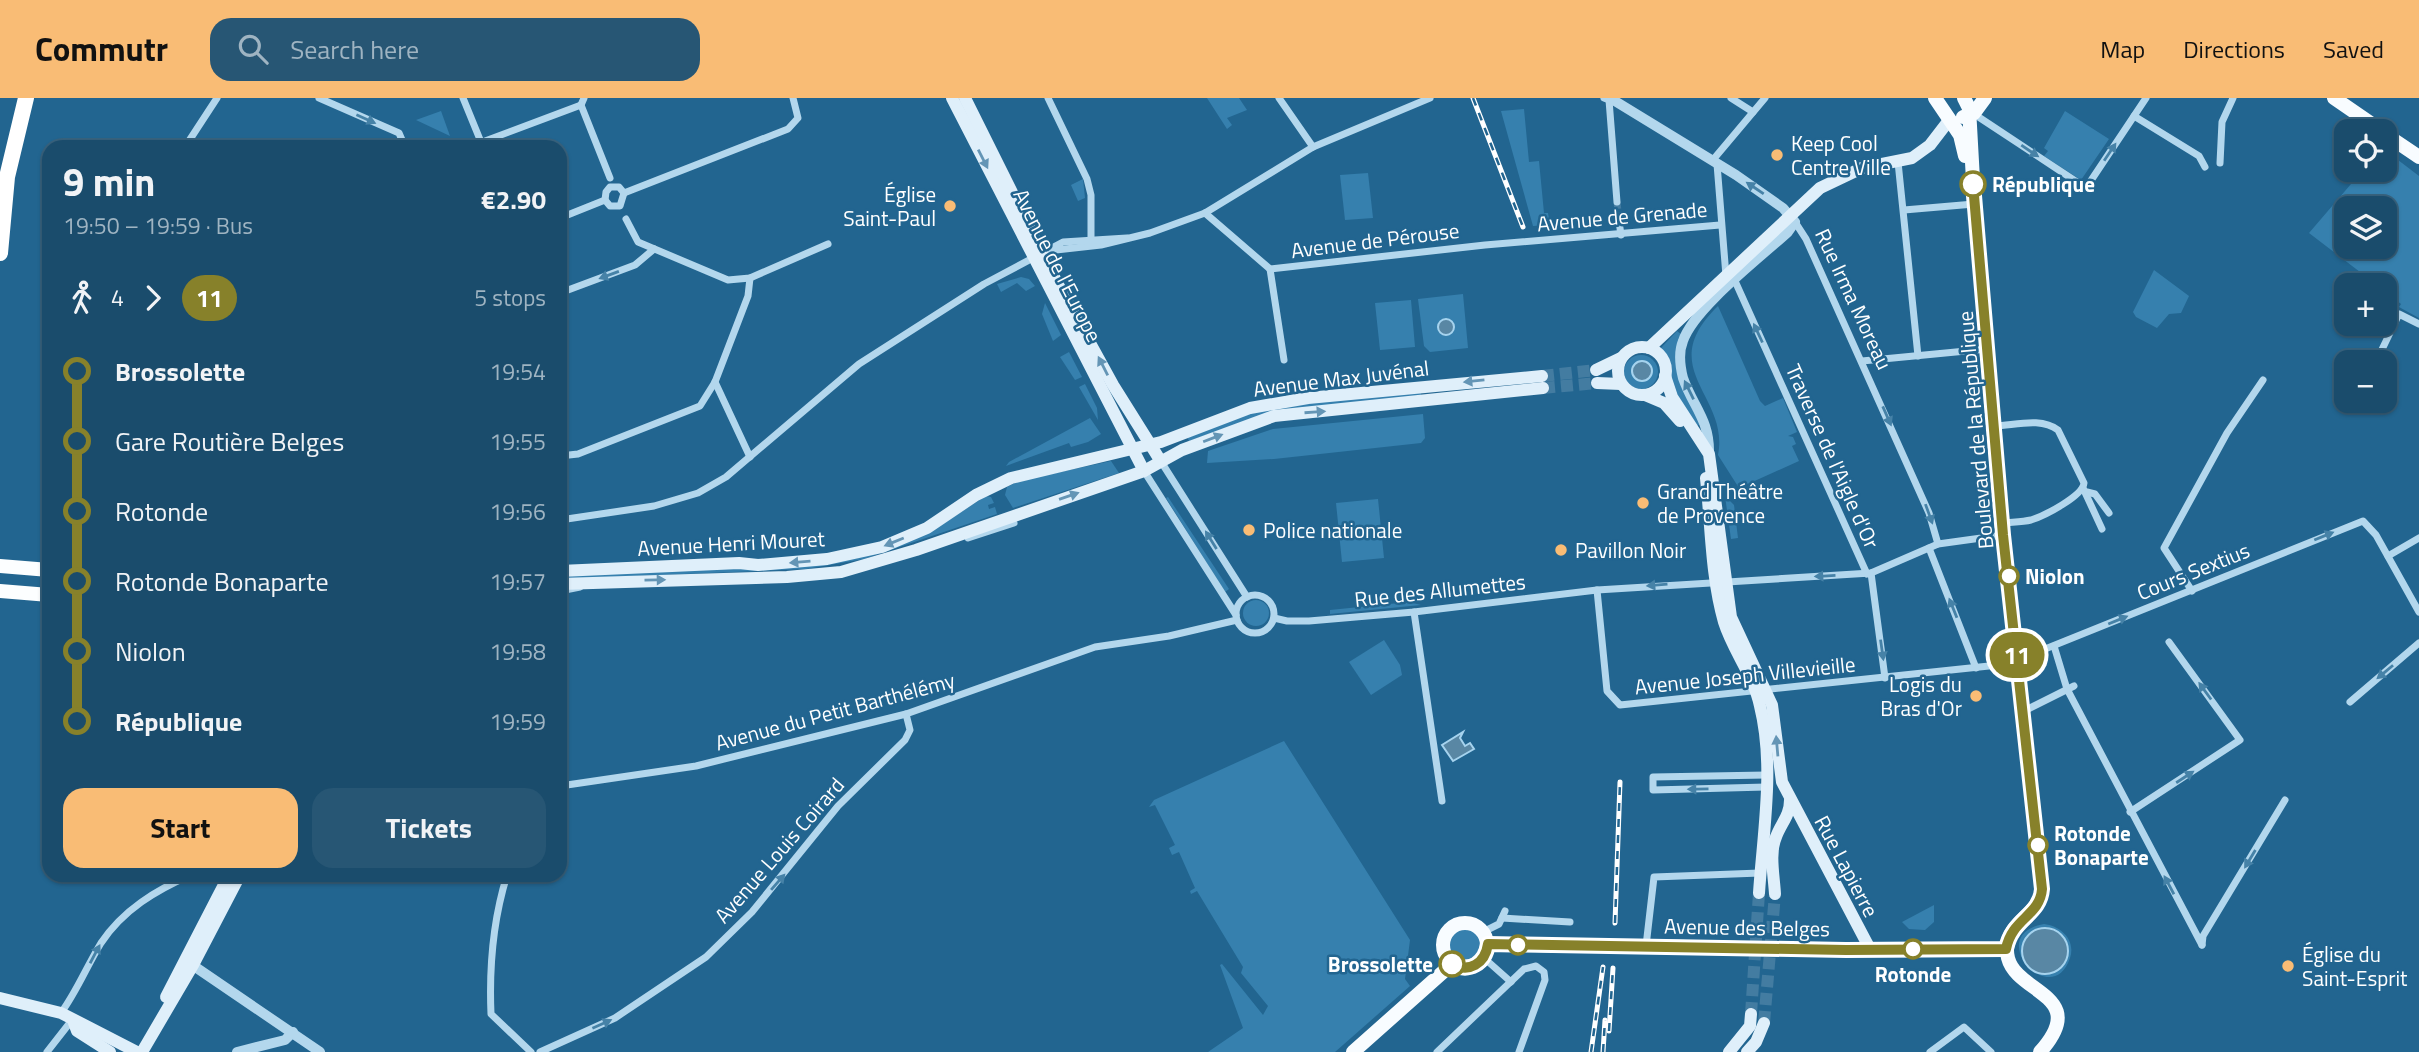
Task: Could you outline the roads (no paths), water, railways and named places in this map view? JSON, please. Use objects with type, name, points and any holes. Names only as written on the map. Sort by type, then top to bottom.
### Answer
[{"type":"highway","points":[[0,253],[6,177],[26,98]]},
{"type":"highway","points":[[0,566],[42,569]]},
{"type":"highway","points":[[0,592],[42,595]]},
{"type":"main road","name":"Avenue de l'Europe","points":[[953,98],[1037,254],[1112,385],[1160,460]]},
{"type":"main road","name":"Avenue de l'Europe","points":[[965,98],[1037,254],[1144,471]]},
{"type":"main road","points":[[2334,98],[2365,119]]},
{"type":"main road","points":[[1936,99],[1966,138]]},
{"type":"main road","points":[[1775,894],[1773,850],[1790,812],[1790,800],[1779,771],[1772,705],[1762,691],[1738,636],[1721,581],[1705,468],[1699,449],[1664,403],[1645,395],[1631,393],[1621,384],[1596,377],[1630,350],[1649,348],[1730,279],[1793,219],[1820,188],[1862,168],[1898,162],[1922,152],[1950,119],[1973,104]]},
{"type":"main road","name":"Boulevard de la République","points":[[1973,104],[1966,138],[1989,349],[2003,529],[2042,889],[2037,906],[2015,925],[2006,949]]},
{"type":"main road","points":[[2397,142],[2419,158]]},
{"type":"main road","points":[[1649,348],[1662,359],[1672,397],[1709,454],[1721,581]]},
{"type":"main road","points":[[1621,358],[1618,367],[1621,384]]},
{"type":"main road","points":[[1645,395],[1658,389],[1665,376]]},
{"type":"main road","name":"Avenue Max Juvénal","points":[[1134,448],[1268,404],[1542,382],[1274,416],[1160,460],[1144,471]]},
{"type":"main road","name":"Avenue Henri Mouret","points":[[567,570],[739,563],[758,565],[861,553],[927,528],[976,495],[1011,478],[1134,448]]},
{"type":"main road","name":"Avenue Henri Mouret","points":[[567,584],[816,576],[869,565],[1144,471]]},
{"type":"main road","points":[[1759,893],[1766,781],[1762,691]]},
{"type":"main road","name":"Rue Lapierre","points":[[1790,800],[1870,949]]},
{"type":"main road","points":[[189,963],[226,882]]},
{"type":"main road","points":[[0,998],[66,1016],[137,1052],[236,882]]},
{"type":"main road","points":[[1469,923],[1485,945],[1465,968],[1452,964],[1443,952],[1443,944],[1451,928],[1469,923]]},
{"type":"main road","name":"Avenue des Belges","points":[[1485,945],[2006,949]]},
{"type":"main road","points":[[2006,949],[2016,974],[2045,993],[2057,1024],[2053,1038],[2040,1052]]},
{"type":"main road","points":[[1353,1052],[1452,964]]},
{"type":"main road","points":[[1729,1052],[1750,1026],[1751,1014]]},
{"type":"main road","points":[[66,1016],[78,1031],[105,1050]]},
{"type":"main road","points":[[1747,1052],[1756,1042],[1764,1024]]},
{"type":"street","points":[[190,140],[218,98]]},
{"type":"street","points":[[319,98],[399,133],[402,140]]},
{"type":"street","points":[[463,98],[480,140]]},
{"type":"street","points":[[624,193],[780,133],[798,118],[793,98]]},
{"type":"street","points":[[1048,98],[1087,178],[1091,195],[1091,238]]},
{"type":"street","points":[[1279,98],[1313,148]]},
{"type":"street","points":[[1037,254],[1101,245],[1150,233],[1205,213],[1313,148],[1430,98]]},
{"type":"street","points":[[1731,98],[1753,112]]},
{"type":"street","points":[[1714,163],[1765,98]]},
{"type":"street","points":[[1973,104],[2086,188],[2146,98]]},
{"type":"street","points":[[2220,163],[2222,122],[2234,98]]},
{"type":"street","points":[[1608,99],[1617,202]]},
{"type":"street","name":"Rue Irma Moreau","points":[[1608,99],[1714,163],[1793,219],[1806,239],[1862,361],[1929,513],[1938,544]]},
{"type":"street","points":[[486,140],[582,101],[610,178]]},
{"type":"street","points":[[2134,116],[2199,156],[2205,167]]},
{"type":"street","points":[[1898,162],[1918,356]]},
{"type":"street","name":"Traverse de l'Aigle d'Or","points":[[1714,163],[1720,225],[1730,279],[1869,573],[1938,544]]},
{"type":"street","points":[[610,187],[618,187],[624,193],[620,206],[610,206],[605,200],[605,194],[610,187]]},
{"type":"street","points":[[567,215],[605,200]]},
{"type":"street","points":[[1903,209],[1933,208],[1974,201]]},
{"type":"street","name":"Avenue de Pérouse","points":[[1205,213],[1270,269],[1528,243]]},
{"type":"street","points":[[626,219],[638,242],[728,280],[750,278],[828,243]]},
{"type":"street","points":[[1619,221],[1621,235]]},
{"type":"street","name":"Avenue de Grenade","points":[[1528,243],[1720,225]]},
{"type":"street","points":[[567,519],[654,506],[698,493],[726,477],[859,365],[984,284],[1063,242],[1091,238],[1127,238]]},
{"type":"street","points":[[567,290],[635,265],[654,248]]},
{"type":"street","points":[[1270,269],[1284,360]]},
{"type":"street","points":[[567,455],[578,454],[700,406],[715,382],[747,296],[750,278]]},
{"type":"street","points":[[1709,454],[1704,417],[1686,386],[1680,354],[1684,338],[1694,320],[1730,279]]},
{"type":"street","points":[[2382,350],[2399,314],[2419,324]]},
{"type":"street","points":[[1862,361],[1989,349]]},
{"type":"street","points":[[2192,591],[2164,548],[2227,433],[2263,380]]},
{"type":"street","points":[[715,382],[750,457]]},
{"type":"street","points":[[1995,426],[2045,422],[2053,426],[2077,465],[2102,529]]},
{"type":"street","points":[[1160,460],[1247,597]]},
{"type":"street","points":[[1144,471],[1237,617],[1252,633],[1269,627],[1274,618],[1267,600],[1256,595],[1247,597],[1239,604],[1237,617]]},
{"type":"street","points":[[2085,490],[2095,494],[2109,513]]},
{"type":"street","points":[[1938,544],[2031,520],[2085,490]]},
{"type":"street","name":"Cours Sextius","points":[[2018,659],[2358,523],[2363,522],[2376,535],[2388,556]]},
{"type":"street","points":[[869,565],[881,565],[1014,523]]},
{"type":"street","points":[[2419,538],[2388,556],[2419,612]]},
{"type":"street","points":[[1929,548],[1976,668]]},
{"type":"street","points":[[1869,573],[1885,678]]},
{"type":"street","name":"Rue des Allumettes","points":[[1269,627],[1287,621],[1414,612],[1597,590],[1869,573]]},
{"type":"street","name":"Avenue Henri Mouret","points":[[567,589],[587,583]]},
{"type":"street","name":"Avenue Joseph Villevieille","points":[[1597,590],[1607,691],[1620,705],[1976,668],[2008,664],[2018,659]]},
{"type":"street","points":[[1414,612],[1441,801]]},
{"type":"street","name":"Avenue du Petit Barthélémy","points":[[567,785],[696,766],[906,714],[1095,647],[1169,636],[1237,617]]},
{"type":"street","name":"Rue des Allumettes","points":[[1274,618],[1287,621]]},
{"type":"street","points":[[2130,812],[2240,740],[2169,642]]},
{"type":"street","points":[[2350,702],[2419,643]]},
{"type":"street","points":[[2054,646],[2130,812],[2202,946],[2203,936],[2285,800]]},
{"type":"street","points":[[2024,711],[2071,688]]},
{"type":"street","name":"Avenue Louis Coirard","points":[[540,1052],[615,1018],[706,957],[761,902],[838,806],[905,740],[909,734],[906,714]]},
{"type":"street","points":[[1653,777],[1766,781],[1653,790],[1653,777]]},
{"type":"street","name":"Rue Lapierre","points":[[1765,807],[1770,817],[1782,826]]},
{"type":"street","points":[[1639,946],[1654,877],[1760,873]]},
{"type":"street","points":[[47,1052],[102,941],[124,917],[155,891],[175,882]]},
{"type":"street","points":[[505,882],[498,902],[489,972],[491,1014],[531,1052]]},
{"type":"street","points":[[1511,982],[1485,945],[1504,914],[1570,922]]},
{"type":"street","points":[[189,963],[320,1052]]},
{"type":"street","points":[[1437,1052],[1511,982],[1531,966],[1540,967],[1545,975],[1519,1052]]},
{"type":"street","points":[[1930,1052],[1964,1027],[1991,1052]]},
{"type":"street","points":[[237,1052],[285,1040],[293,1032]]},
{"type":"street","points":[[41,1052],[53,1044]]},
{"type":"tunnel","points":[[1617,202],[1619,221]]},
{"type":"tunnel","points":[[1542,376],[1596,370]]},
{"type":"tunnel","points":[[1543,388],[1597,383]]},
{"type":"tunnel","points":[[1751,1014],[1759,893]]},
{"type":"tunnel","points":[[1764,1023],[1775,894]]},
{"type":"railway","points":[[1473,98],[1523,227]]},
{"type":"railway","points":[[1615,923],[1620,782]]},
{"type":"railway","points":[[1591,1052],[1603,967]]},
{"type":"railway","points":[[1609,1031],[1613,968]]},
{"type":"railway","points":[[1603,1052],[1605,1020]]},
{"type":"place","name":"Keep Cool Centre Ville","points":[[1777,155]]},
{"type":"place","name":"République","points":[[1973,184]]},
{"type":"place","name":"Église Saint-Paul","points":[[950,206]]},
{"type":"place","name":"Grand Théâtre de Provence","points":[[1643,503]]},
{"type":"place","name":"Police nationale","points":[[1249,530]]},
{"type":"place","name":"Pavillon Noir","points":[[1561,550]]},
{"type":"place","name":"Niolon","points":[[2009,576]]},
{"type":"place","name":"Logis du Bras d'Or","points":[[1976,696]]},
{"type":"place","name":"Rotonde Bonaparte","points":[[2038,845]]},
{"type":"place","name":"Rotonde","points":[[1913,949]]},
{"type":"place","name":"Brossolette","points":[[1452,964]]},
{"type":"place","name":"Église du Saint-Esprit","points":[[2288,966]]}]
